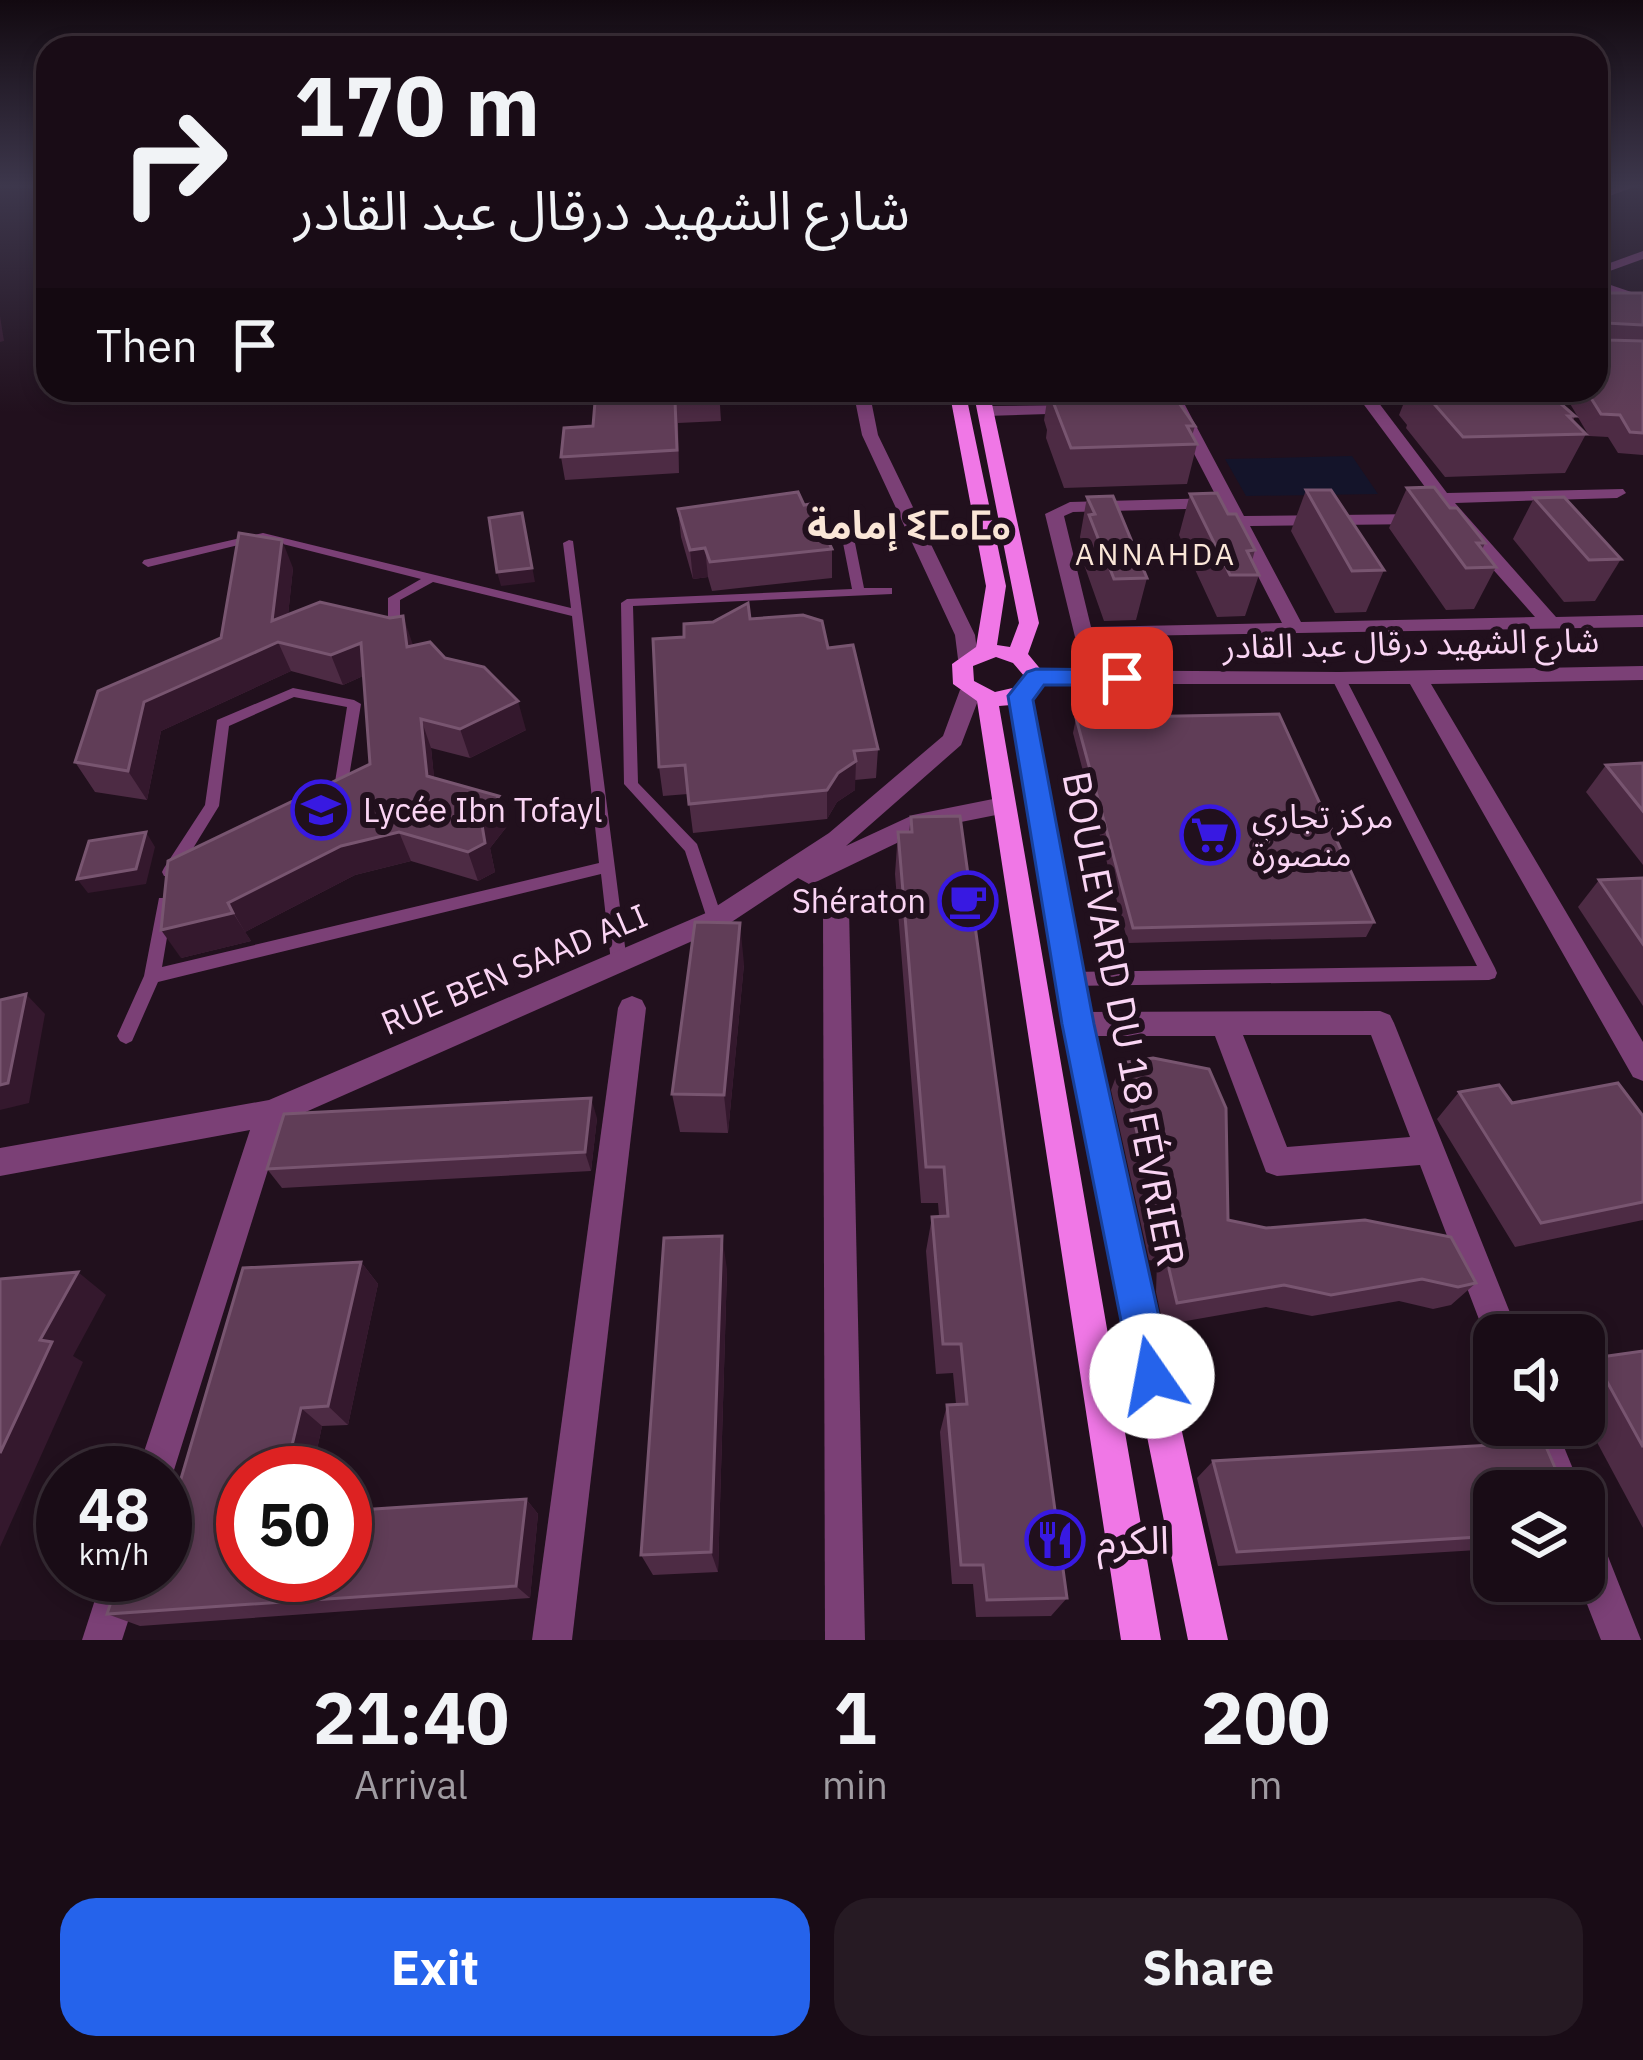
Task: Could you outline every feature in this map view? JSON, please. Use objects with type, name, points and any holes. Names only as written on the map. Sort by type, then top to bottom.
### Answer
[{"type":"main road","points":[[959,402],[995,586],[977,655],[961,678],[979,694],[1003,806],[1141,1640]]},
{"type":"main road","points":[[979,694],[1028,687],[1017,656],[1029,622],[984,402]]},
{"type":"main road","points":[[977,655],[1017,656]]},
{"type":"main road","name":"BOULEVARD DU 18 FÉVRIER","points":[[1028,687],[1069,979],[1208,1640]]},
{"type":"street","points":[[1608,289],[1643,302]]},
{"type":"street","points":[[1608,303],[1643,302]]},
{"type":"street","points":[[863,402],[870,435],[977,655]]},
{"type":"street","points":[[1175,402],[1295,628]]},
{"type":"street","points":[[1371,402],[1457,518],[1551,623]]},
{"type":"street","points":[[1157,409],[1179,409]]},
{"type":"street","points":[[986,411],[1093,410]]},
{"type":"street","points":[[1444,498],[1617,494]]},
{"type":"street","points":[[1457,518],[1070,506],[1054,514],[1082,633],[1643,621]]},
{"type":"street","name":"شارع الشهيد درقال عبد القادر","points":[[1028,687],[1643,673]]},
{"type":"street","points":[[1416,677],[1643,1068]]},
{"type":"street","name":"RUE BEN SAAD ALI","points":[[0,1162],[272,1113],[715,920],[838,839],[952,740],[979,694]]},
{"type":"street","points":[[715,920],[907,826],[1003,806]]},
{"type":"street","points":[[836,909],[845,1640]]},
{"type":"street","points":[[552,1640],[632,1008]]},
{"type":"street","points":[[1078,1024],[1380,1023],[1494,1314]]},
{"type":"street","points":[[1225,1024],[1276,1162],[1430,1150]]},
{"type":"street","points":[[165,1446],[272,1113]]},
{"type":"street","points":[[1605,1599],[1621,1640]]},
{"type":"street","points":[[103,1640],[115,1602]]},
{"type":"lane","points":[[148,563],[263,536],[578,614]]},
{"type":"lane","points":[[569,543],[619,962]]},
{"type":"lane","points":[[849,543],[860,592]]},
{"type":"lane","points":[[394,627],[394,598],[431,578]]},
{"type":"lane","points":[[715,920],[692,848],[631,784],[627,603],[888,591]]},
{"type":"lane","points":[[1069,979],[1489,973],[1339,680]]},
{"type":"lane","points":[[126,1036],[152,976],[170,872],[212,806],[222,723],[293,692],[354,704],[342,785],[320,796]]},
{"type":"lane","points":[[170,872],[192,861]]},
{"type":"lane","points":[[152,976],[607,867]]},
{"type":"shaded area","points":[[1352,456],[1378,494],[1246,496],[1225,459]]},
{"type":"building","points":[[1608,293],[1643,293],[1643,325],[1608,323]]},
{"type":"building","points":[[1608,340],[1643,341],[1643,433],[1630,432],[1620,415],[1601,414],[1594,402],[1608,402]]},
{"type":"building","points":[[595,402],[675,402],[677,450],[561,457],[564,428],[593,426]]},
{"type":"building","points":[[1053,402],[1178,402],[1195,426],[1187,426],[1197,444],[1071,448]]},
{"type":"building","points":[[1432,402],[1559,402],[1586,434],[1463,437]]},
{"type":"building","points":[[1434,487],[1485,543],[1477,543],[1496,567],[1466,568],[1407,488]]},
{"type":"building","points":[[1306,490],[1331,490],[1384,570],[1352,571]]},
{"type":"building","points":[[798,492],[804,505],[811,504],[832,549],[710,562],[705,548],[690,550],[678,509]]},
{"type":"building","points":[[1217,493],[1228,514],[1236,514],[1255,550],[1247,551],[1259,575],[1230,575],[1190,494]]},
{"type":"building","points":[[1113,496],[1147,578],[1114,579],[1089,515],[1095,514],[1087,497]]},
{"type":"building","points":[[1564,497],[1621,559],[1589,560],[1534,498]]},
{"type":"building","points":[[522,513],[532,568],[497,572],[489,518]]},
{"type":"building","points":[[239,533],[282,540],[272,621],[320,602],[390,618],[403,616],[407,647],[430,642],[445,658],[484,667],[518,701],[460,729],[421,719],[427,776],[499,796],[481,819],[485,843],[468,852],[399,832],[341,846],[228,903],[233,913],[161,930],[168,861],[370,764],[361,643],[331,655],[278,642],[144,702],[128,771],[75,762],[98,691],[221,638]]},
{"type":"building","points":[[748,603],[750,619],[803,615],[822,621],[828,648],[853,645],[878,749],[854,751],[856,761],[838,773],[827,790],[689,804],[685,765],[659,767],[653,639],[684,637],[684,624],[713,622]]},
{"type":"building","name":"مركز تجاري منصورة","points":[[1279,714],[1374,922],[1133,928],[1076,718]]},
{"type":"building","points":[[1643,763],[1643,811],[1606,765]]},
{"type":"building","points":[[960,816],[1067,1598],[987,1600],[983,1565],[961,1565],[947,1405],[967,1404],[961,1344],[943,1344],[932,1217],[948,1216],[944,1167],[926,1167],[898,832],[912,832],[911,817]]},
{"type":"building","points":[[146,832],[136,869],[77,879],[89,841]]},
{"type":"building","points":[[1643,878],[1643,944],[1599,880]]},
{"type":"building","points":[[695,922],[740,923],[724,1095],[672,1094]]},
{"type":"building","points":[[26,994],[8,1083],[0,1085],[0,1000]]},
{"type":"building","points":[[1153,1058],[1209,1069],[1226,1108],[1228,1220],[1266,1228],[1365,1220],[1451,1237],[1476,1283],[1458,1287],[1422,1279],[1331,1295],[1284,1285],[1177,1303],[1169,1269],[1170,1239],[1161,1237],[1121,1063]]},
{"type":"building","points":[[1618,1083],[1643,1116],[1643,1202],[1541,1223],[1459,1092],[1499,1085],[1512,1103]]},
{"type":"building","points":[[591,1098],[585,1152],[267,1169],[284,1114]]},
{"type":"building","points":[[722,1236],[711,1552],[641,1555],[664,1238]]},
{"type":"building","points":[[361,1262],[328,1406],[301,1408],[292,1446],[216,1446],[216,1602],[282,1602],[107,1614],[111,1602],[192,1602],[191,1446],[243,1268]]},
{"type":"building","points":[[78,1272],[40,1340],[52,1342],[0,1453],[0,1279]]},
{"type":"building","points":[[1643,1351],[1643,1447],[1605,1378],[1605,1356]]},
{"type":"building","points":[[1546,1446],[1556,1470],[1473,1470],[1473,1537],[1237,1552],[1213,1461]]},
{"type":"building","points":[[526,1499],[516,1586],[372,1596],[372,1509]]},
{"type":"place","name":"Lycée Ibn Tofayl","points":[[321,810]]},
{"type":"place","name":"مركز تجاري منصورة","points":[[1210,835]]},
{"type":"place","name":"Shératon","points":[[968,901]]},
{"type":"place","name":"الكرم","points":[[1055,1540]]},
{"type":"district","name":"إمامة ⵉⵎⴰⵎⴰ","points":[[909,525]]},
{"type":"district","name":"ANNAHDA","points":[[1156,555]]},
{"type":"route","points":[[1122,678],[1036,677],[1029,692],[1020,696],[1078,1024],[1152,1376]]}]
